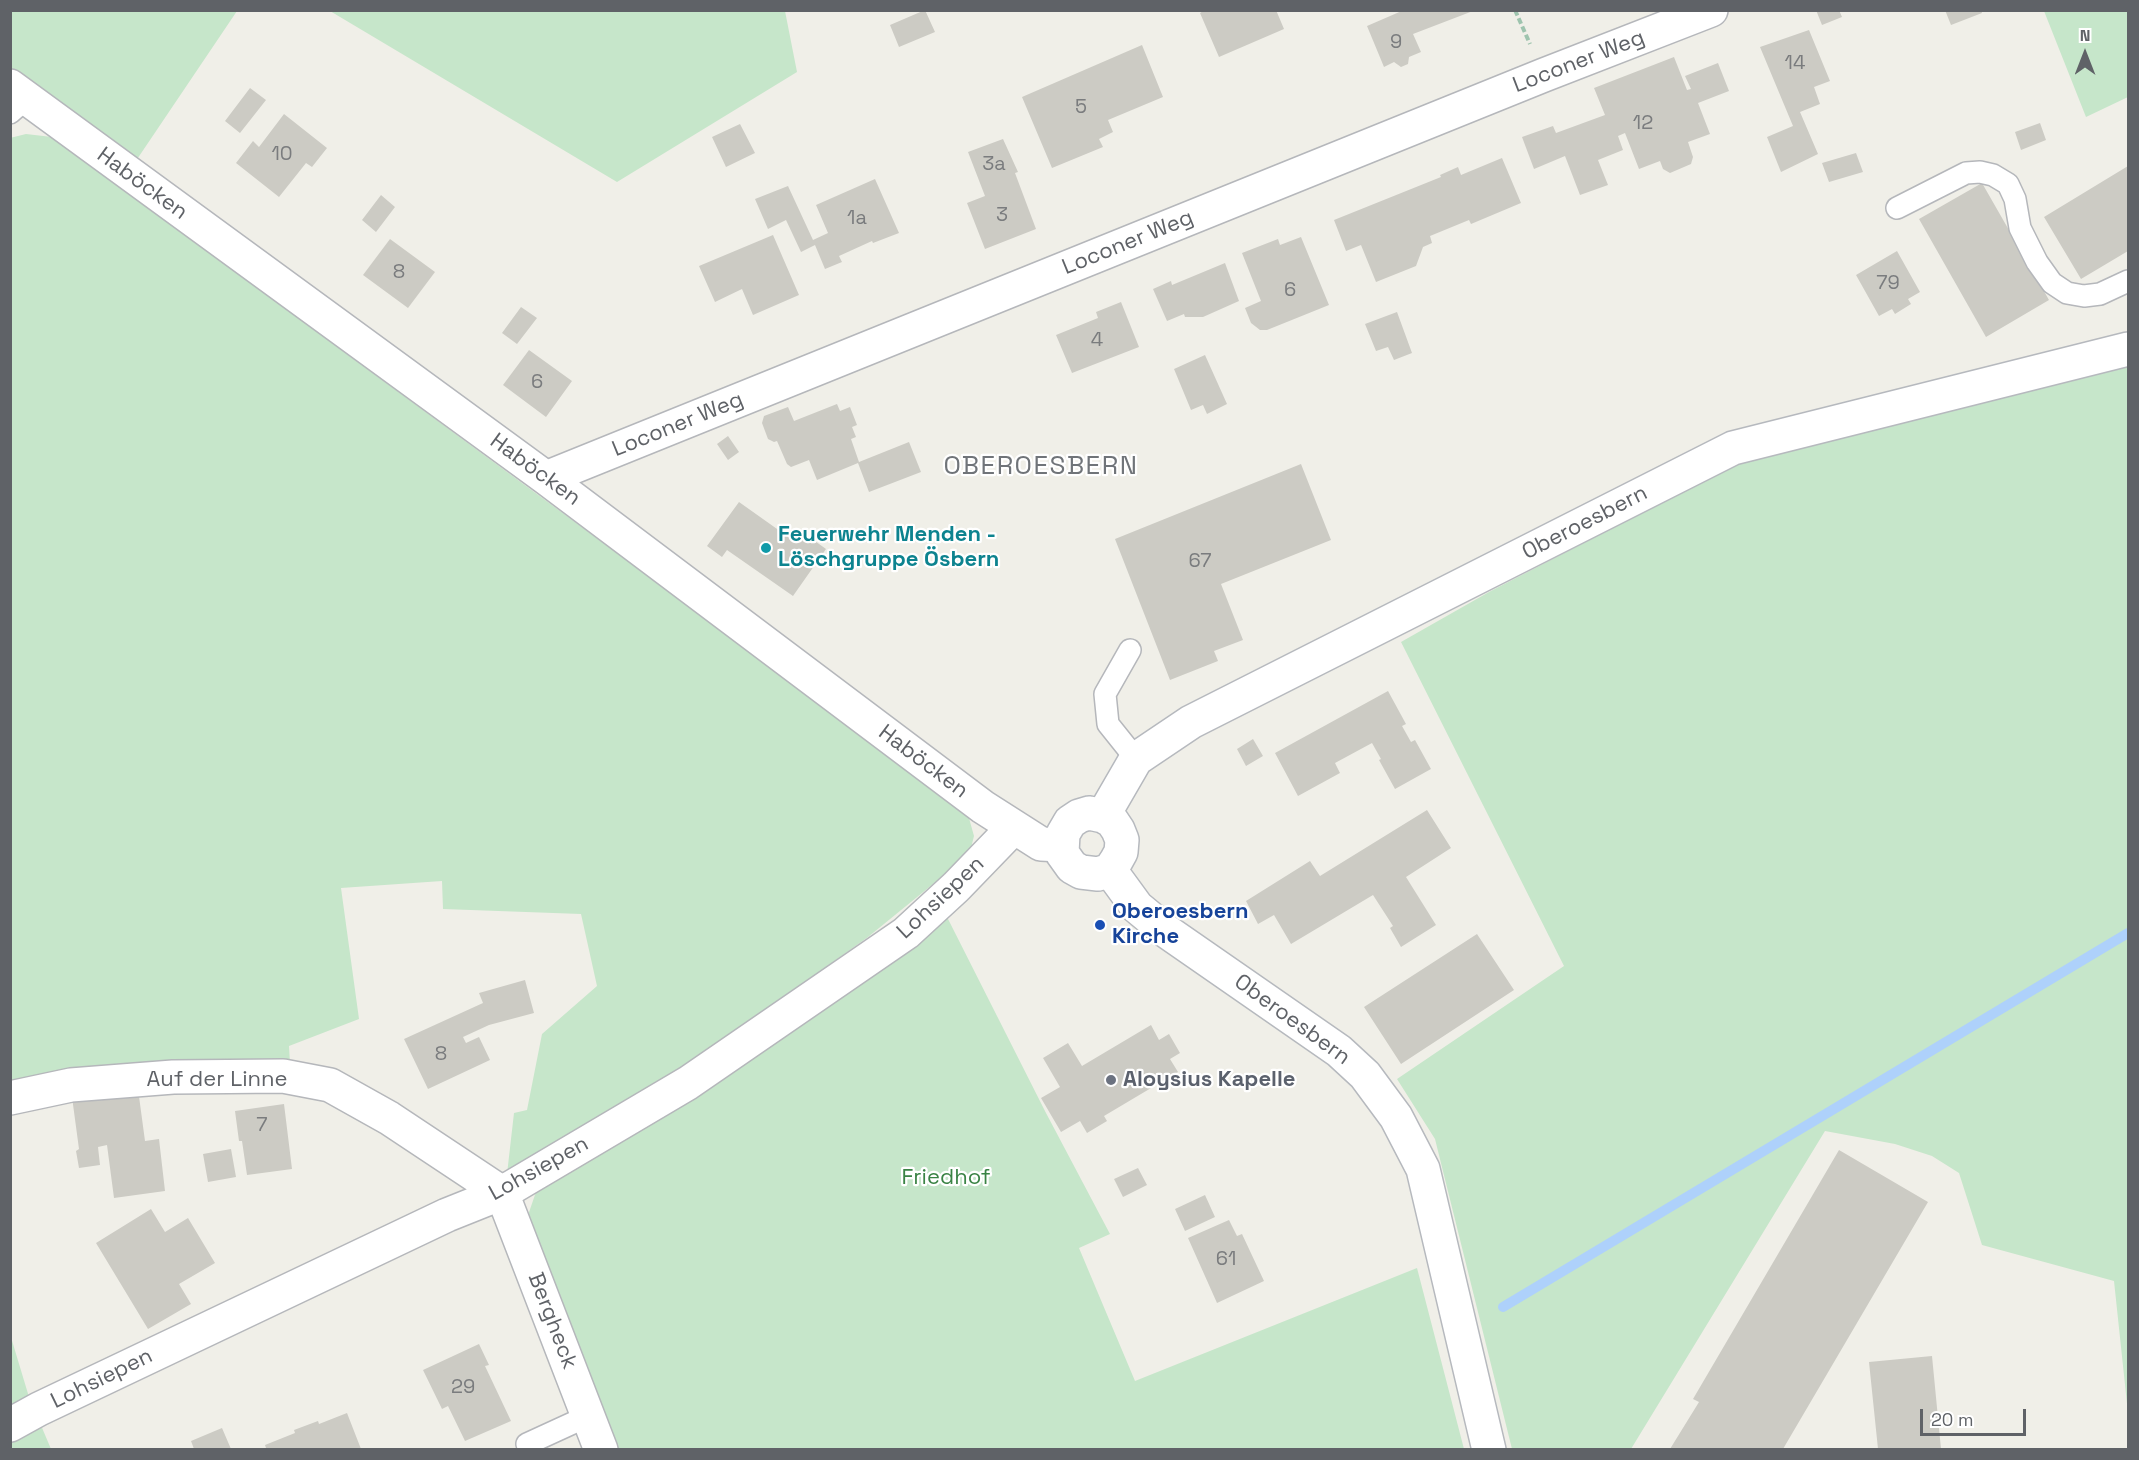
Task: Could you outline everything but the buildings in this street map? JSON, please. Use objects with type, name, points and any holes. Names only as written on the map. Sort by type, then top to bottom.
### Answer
[{"type":"street","name":"Loconer Weg","points":[[546,478],[1544,75],[1711,10]]},
{"type":"street","name":"Haböcken","points":[[16,99],[546,478],[983,807],[1041,844],[1061,845]]},
{"type":"street","name":"Oberoesbern","points":[[1103,816],[1136,759],[1191,722],[1733,448],[2128,349]]},
{"type":"street","points":[[1089,813],[1103,816],[1112,821],[1119,830],[1122,840],[1121,852],[1110,870],[1098,874],[1081,872],[1065,859],[1061,845],[1062,834],[1070,822],[1079,816],[1089,813]]},
{"type":"street","name":"Lohsiepen","points":[[10,1425],[39,1409],[436,1220],[502,1193],[688,1083],[906,933],[956,887],[1014,827]]},
{"type":"street","name":"Oberoesbern","points":[[1110,870],[1137,907],[1166,931],[1339,1051],[1365,1075],[1396,1117],[1423,1169],[1489,1449]]},
{"type":"street","name":"Auf der Linne","points":[[10,1098],[71,1085],[173,1077],[283,1076],[330,1085],[389,1118],[502,1193]]},
{"type":"street","name":"Bergheck","points":[[502,1193],[601,1449]]},
{"type":"lane","points":[[1897,208],[1966,173],[1993,174],[2008,184],[2015,199],[2020,228],[2037,262],[2052,283],[2067,293],[2084,296],[2100,294],[2128,282]]},
{"type":"lane","points":[[1130,650],[1105,694],[1108,724],[1136,759]]},
{"type":"lane","points":[[527,1444],[588,1416]]},
{"type":"green space","points":[[11,11],[237,11],[119,186],[967,811],[974,836],[965,858],[868,937],[699,1058],[507,1174],[514,1113],[527,1110],[542,1034],[597,986],[581,914],[443,909],[442,881],[341,888],[359,1019],[289,1046],[290,1064],[11,1083],[10,138],[26,134],[52,137],[11,106]]},
{"type":"green space","points":[[330,11],[785,11],[797,72],[617,182]]},
{"type":"green space","points":[[2044,11],[2128,11],[2128,97],[2086,117]]},
{"type":"green space","points":[[2128,363],[2128,1413],[2114,1281],[1982,1245],[1959,1173],[1932,1156],[1895,1144],[1825,1131],[1631,1449],[1512,1449],[1435,1139],[1397,1079],[1564,966],[1401,642],[1489,592],[1736,464]]},
{"type":"green space","name":"Friedhof","points":[[947,917],[1110,1234],[1079,1248],[1135,1381],[1417,1268],[1464,1449],[615,1449],[526,1221],[537,1189]]},
{"type":"green space","points":[[10,1334],[29,1397],[10,1408]]},
{"type":"green space","points":[[40,1423],[51,1449],[11,1449],[10,1440]]},
{"type":"waterway","points":[[1503,1307],[2128,933]]},
{"type":"place","name":"Feuerwehr Menden - Löschgruppe Ösbern","points":[[766,548]]},
{"type":"place","name":"Oberoesbern Kirche","points":[[1100,925]]},
{"type":"place","name":"Aloysius Kapelle","points":[[1111,1080]]},
{"type":"district","name":"OBEROESBERN","points":[[1041,467]]}]
